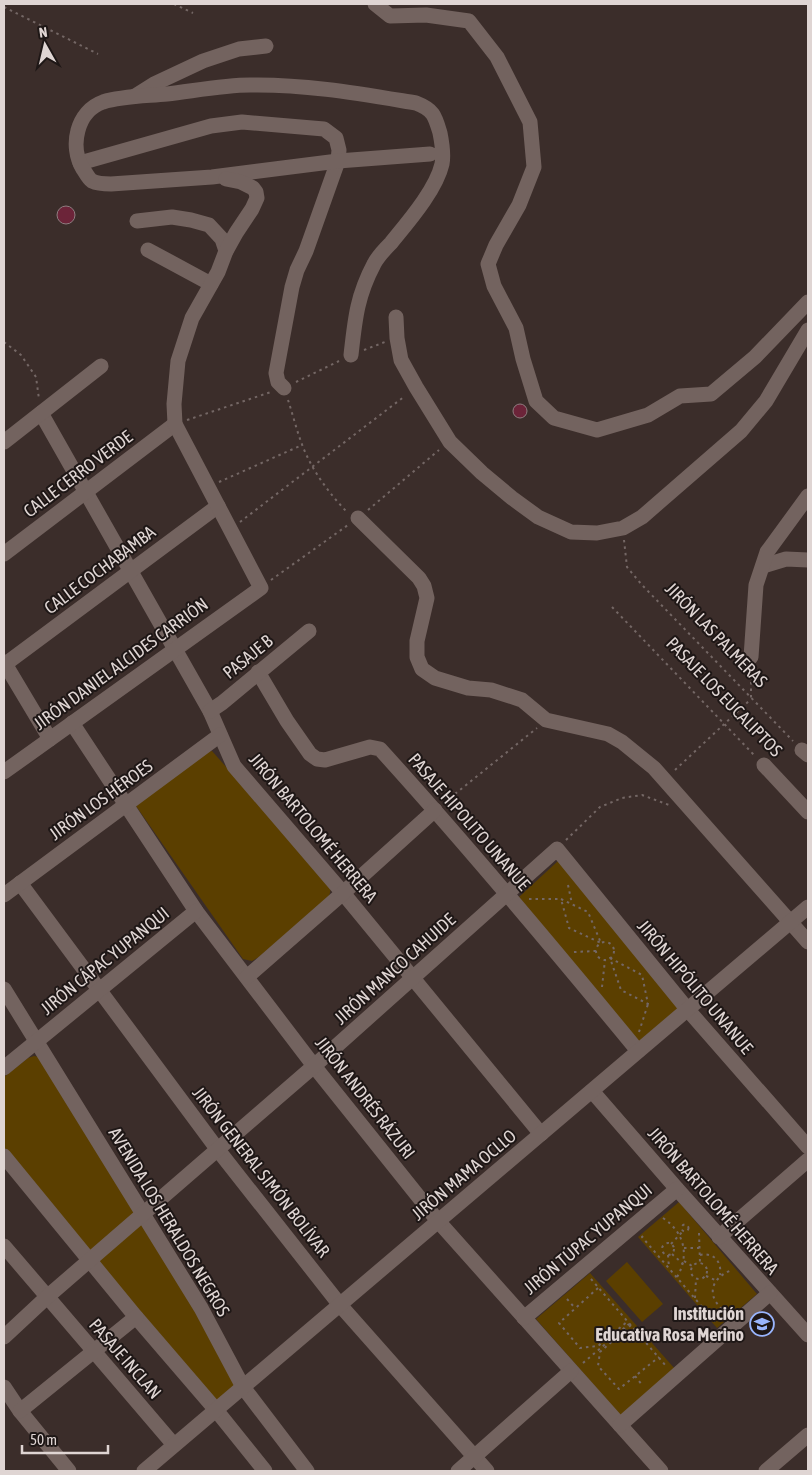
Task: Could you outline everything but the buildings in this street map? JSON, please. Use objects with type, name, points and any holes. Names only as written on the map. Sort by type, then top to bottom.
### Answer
[{"type":"street","points":[[375,4],[390,16],[426,15],[469,20],[497,56],[530,122],[534,167],[519,205],[496,245],[488,264],[494,286],[516,328],[536,401],[554,418],[597,430],[648,415],[680,396],[711,394],[755,357],[808,302]]},
{"type":"street","points":[[134,97],[154,84],[203,61],[239,49],[266,46]]},
{"type":"street","points":[[352,355],[356,311],[363,286],[376,261],[418,210],[439,175],[442,162],[442,141],[436,118],[429,108],[416,103],[332,90],[249,85],[104,102],[91,108],[81,119],[77,133],[77,150],[80,163],[90,180],[99,183],[111,184],[212,177],[338,161],[430,154]]},
{"type":"street","points":[[80,163],[211,126],[242,122],[324,129],[336,138],[339,150],[338,161],[292,287],[276,373],[278,382],[284,388]]},
{"type":"street","points":[[212,177],[241,182],[253,188],[257,198],[226,251],[218,272],[192,318],[178,361],[174,404],[175,424],[230,530]]},
{"type":"street","points":[[137,220],[172,217],[191,220],[208,226],[222,239],[226,251]]},
{"type":"street","points":[[148,250],[211,284]]},
{"type":"street","points":[[396,317],[401,360],[450,442],[512,498],[538,517],[571,532],[597,533],[623,528],[642,517],[741,432],[766,401],[808,330]]},
{"type":"street","points":[[4,442],[101,366]]},
{"type":"street","name":"JIRÓN BARTOLOMÉ HERRERA","points":[[41,413],[210,710],[234,766],[344,893],[542,1134]]},
{"type":"street","name":"CALLE CERRO VERDE","points":[[4,554],[175,424]]},
{"type":"street","points":[[751,657],[756,585],[762,566],[767,552],[808,496]]},
{"type":"street","name":"CALLE COCHABAMBA","points":[[4,664],[218,506]]},
{"type":"street","points":[[358,518],[419,578],[424,586],[427,598],[417,641],[417,657],[422,669],[435,678],[468,688],[491,690],[522,700],[546,720],[608,734],[622,742],[654,768],[808,942]]},
{"type":"street","name":"JIRÓN DANIEL ALCIDES CARRIÓN","points":[[4,772],[261,588],[230,530]]},
{"type":"street","points":[[762,566],[786,559],[808,560]]},
{"type":"street","name":"PASAJE B","points":[[210,710],[222,703],[309,632]]},
{"type":"street","points":[[4,664],[50,738]]},
{"type":"street","name":"PASAJE HIPOLITO UNANUE","points":[[258,672],[286,721],[310,754],[317,759],[325,760],[370,747],[380,749],[508,893],[638,1051]]},
{"type":"street","name":"JIRÓN ANDRÉS RÁZURI","points":[[72,723],[196,910],[314,1066],[438,1221],[661,1471]]},
{"type":"street","name":"JIRÓN LOS HÉROES","points":[[4,895],[220,735]]},
{"type":"street","name":"PASAJE LOS EUCALIPTOS","points":[[764,765],[808,812]]},
{"type":"street","points":[[247,977],[436,810]]},
{"type":"street","name":"JIRÓN MANCO CAHUIDE","points":[[4,1337],[47,1296],[314,1066],[557,849]]},
{"type":"street","name":"JIRÓN HIPÓLITO UNANUE","points":[[557,849],[688,1010],[808,1147]]},
{"type":"street","name":"JIRÓN GENERAL SIMÓN BOLÍVAR","points":[[20,883],[218,1150],[340,1305],[487,1471]]},
{"type":"street","name":"JIRÓN MAMA OCLLO","points":[[144,1471],[808,907]]},
{"type":"street","name":"JIRÓN CÁPAC YUPANQUI","points":[[4,1068],[196,910]]},
{"type":"street","name":"AVENIDA LOS HERALDOS NEGROS","points":[[4,989],[201,1308],[243,1387],[306,1471]]},
{"type":"street","name":"JIRÓN BARTOLOMÉ HERRERA","points":[[592,1091],[677,1189],[712,1236],[770,1293],[808,1335]]},
{"type":"street","points":[[4,1156],[136,1318],[216,1410],[265,1471]]},
{"type":"street","points":[[712,1236],[808,1160]]},
{"type":"street","name":"JIRÓN TÚPAC YUPANQUI","points":[[524,1318],[677,1189]]},
{"type":"street","name":"PASAJE INCLAN","points":[[4,1246],[174,1445]]},
{"type":"street","points":[[620,1425],[770,1293]]},
{"type":"street","points":[[20,1411],[136,1318]]},
{"type":"street","points":[[458,1471],[572,1372]]},
{"type":"street","points":[[4,1388],[20,1411],[69,1471]]},
{"type":"street","points":[[766,1471],[808,1435]]},
{"type":"path","points":[[174,4],[193,13]]},
{"type":"path","points":[[4,7],[98,54]]},
{"type":"path","points":[[4,342],[21,355],[36,377],[41,413]]},
{"type":"path","points":[[230,530],[416,387]]},
{"type":"path","points":[[175,424],[284,388],[302,445],[312,466],[329,493],[352,517],[358,518]]},
{"type":"path","points":[[208,487],[302,445]]},
{"type":"path","name":"JIRÓN LAS PALMERAS","points":[[623,528],[627,567],[642,585],[805,752]]},
{"type":"path","name":"PASAJE LOS EUCALIPTOS","points":[[612,607],[764,765]]},
{"type":"path","points":[[664,780],[752,699],[751,657]]},
{"type":"path","points":[[436,810],[546,720]]},
{"type":"path","points":[[557,849],[600,807],[622,798],[642,795],[670,806]]},
{"type":"path","points":[[567,877],[572,904]]},
{"type":"path","points":[[561,898],[569,928],[601,943],[609,943],[613,947],[613,953],[610,958],[605,960],[599,958],[596,951],[601,943]]},
{"type":"path","points":[[531,906],[525,899],[561,898],[588,912],[601,943]]},
{"type":"path","points":[[576,959],[570,952],[596,951]]},
{"type":"path","points":[[610,958],[642,975],[648,1004],[638,1036],[645,1029]]},
{"type":"path","points":[[610,958],[621,990],[648,1004]]},
{"type":"path","points":[[596,981],[602,989],[605,960]]},
{"type":"path","points":[[668,1214],[663,1218],[679,1234],[684,1248],[684,1261],[677,1277]]},
{"type":"path","points":[[700,1264],[699,1229],[712,1236]]},
{"type":"path","points":[[649,1230],[642,1237],[718,1325]]},
{"type":"path","points":[[672,1244],[683,1231]]},
{"type":"path","points":[[670,1269],[668,1255],[664,1253],[662,1247],[667,1243],[672,1244]]},
{"type":"path","points":[[672,1244],[674,1248],[672,1254]]},
{"type":"path","points":[[684,1248],[700,1248]]},
{"type":"path","points":[[668,1255],[672,1254]]},
{"type":"path","points":[[672,1254],[683,1264]]},
{"type":"path","points":[[700,1255],[708,1254],[716,1258],[720,1265],[720,1276]]},
{"type":"path","points":[[684,1261],[693,1267]]},
{"type":"path","points":[[695,1298],[696,1279],[692,1274],[695,1264],[705,1266],[707,1269],[706,1276]]},
{"type":"path","points":[[728,1316],[716,1303],[713,1292],[716,1281],[720,1276],[734,1270]]},
{"type":"path","points":[[696,1279],[706,1276]]},
{"type":"path","points":[[706,1276],[716,1281]]},
{"type":"path","points":[[589,1277],[669,1369]]},
{"type":"path","points":[[598,1288],[559,1323],[580,1348],[605,1344]]},
{"type":"path","points":[[566,1298],[575,1308]]},
{"type":"path","points":[[572,1372],[629,1323]]},
{"type":"path","points":[[629,1323],[605,1344],[600,1352],[598,1366],[618,1389],[658,1357]]},
{"type":"path","points":[[635,1376],[646,1389]]},
{"type":"shaded area","points":[[212,751],[329,883],[330,887],[327,899],[252,961],[243,959],[136,806],[206,752]]},
{"type":"shaded area","points":[[558,861],[680,1007],[638,1042],[519,897]]},
{"type":"shaded area","points":[[39,1057],[139,1214],[90,1258],[4,1153],[4,1077],[28,1058]]},
{"type":"shaded area","points":[[679,1202],[757,1294],[717,1328],[638,1237]]},
{"type":"shaded area","points":[[143,1220],[237,1385],[215,1405],[93,1263]]},
{"type":"shaded area","points":[[627,1262],[663,1304],[642,1322],[606,1281]]},
{"type":"shaded area","points":[[590,1273],[675,1369],[621,1416],[536,1319]]},
{"type":"place","name":"Institución Educativa Rosa Merino","points":[[762,1324]]}]
